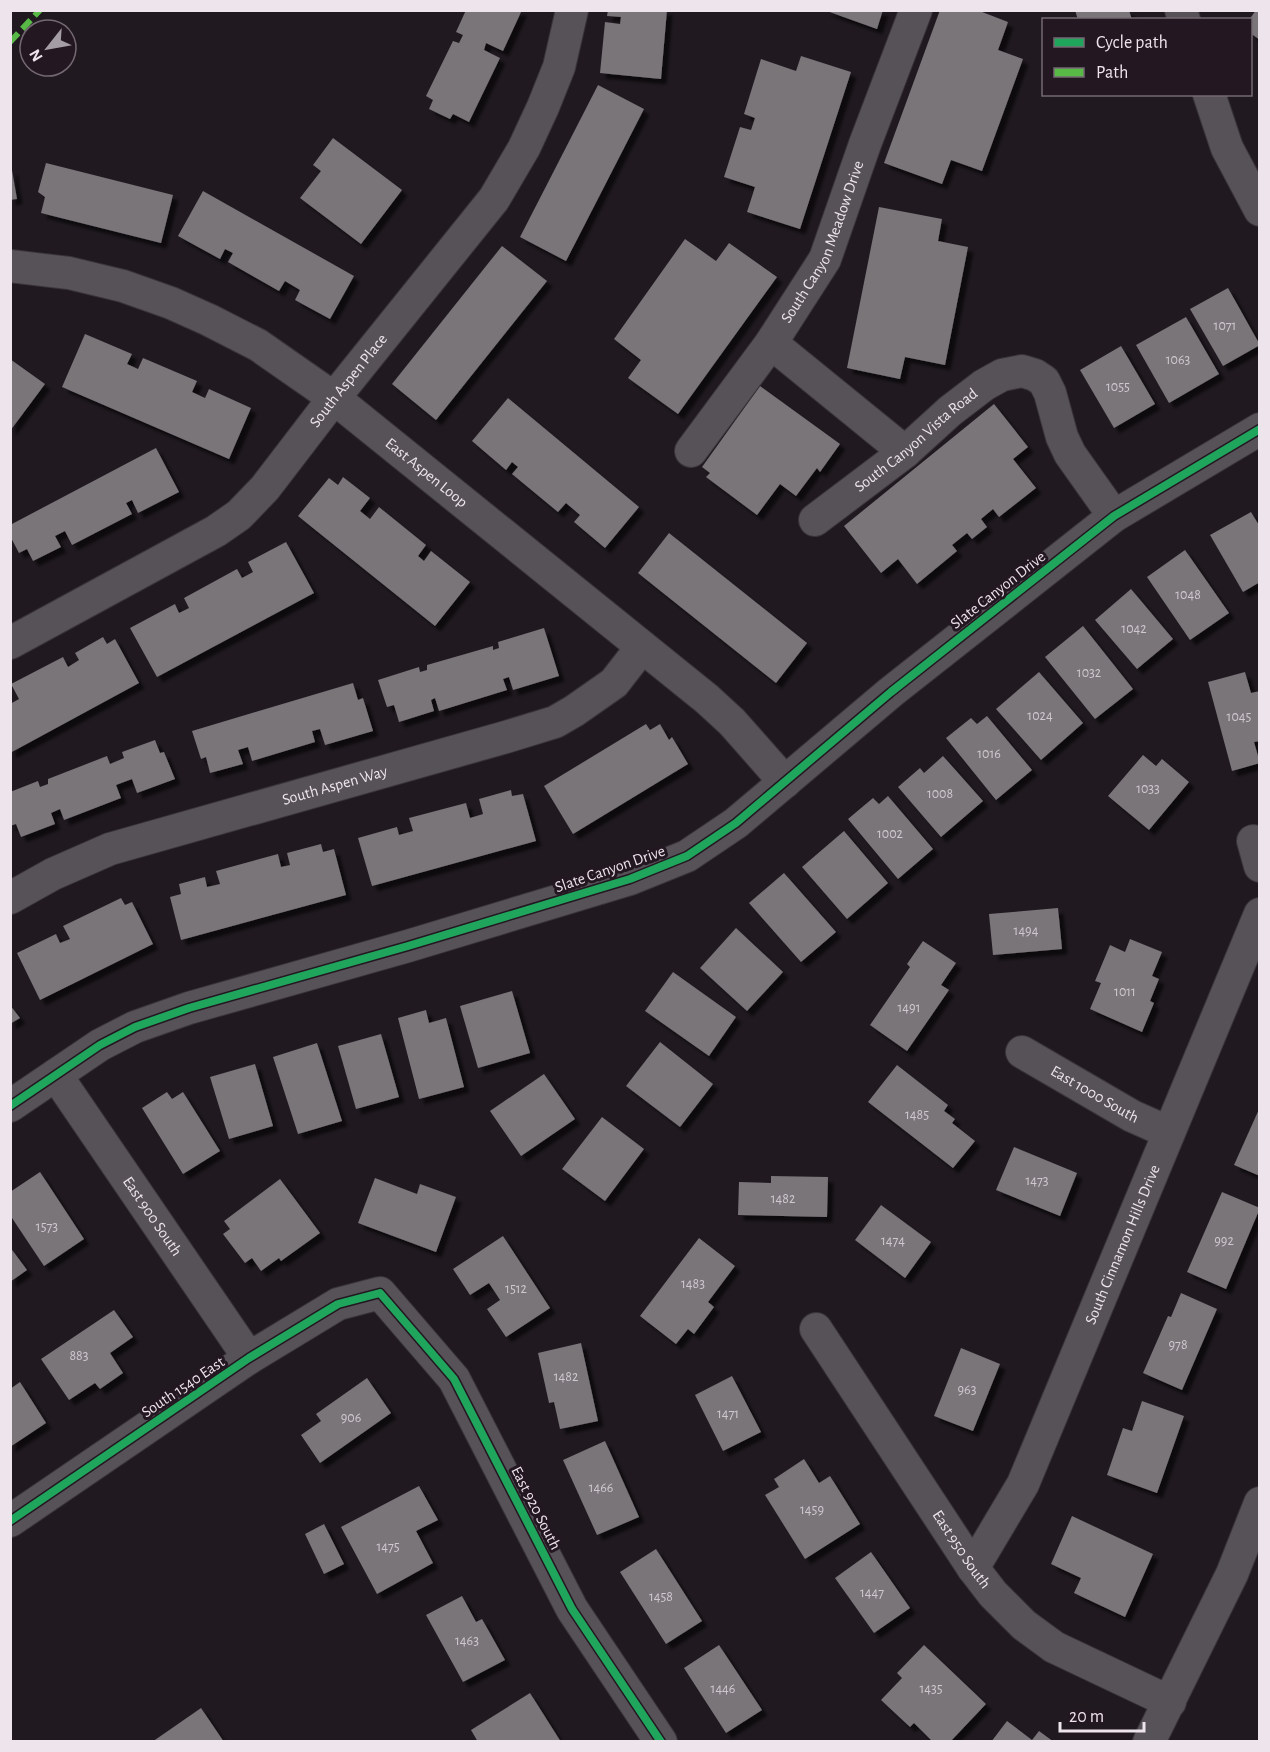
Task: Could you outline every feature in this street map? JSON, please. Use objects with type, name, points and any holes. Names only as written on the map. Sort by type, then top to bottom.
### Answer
[{"type":"street","name":"South Aspen Place","points":[[10,643],[216,531],[239,515],[264,488],[494,199],[524,148],[543,107],[559,67],[572,10]]},
{"type":"street","name":"South Canyon Meadow Drive","points":[[691,451],[771,344],[825,259],[865,144],[916,10]]},
{"type":"street","points":[[1210,96],[1227,148],[1260,210]]},
{"type":"street","name":"East Aspen Loop","points":[[10,267],[69,273],[123,286],[210,320],[258,345],[334,398],[707,699],[732,722],[785,782]]},
{"type":"street","points":[[771,344],[905,452]]},
{"type":"street","name":"South Canyon Vista Road","points":[[815,520],[905,452],[950,411],[989,381],[1022,370],[1044,381],[1070,454],[1114,516]]},
{"type":"street","name":"Slate Canyon Drive","points":[[10,1106],[100,1045],[135,1027],[189,1008],[408,946],[630,879],[687,856],[736,823],[891,692],[1114,516],[1260,429]]},
{"type":"street","name":"South Aspen Way","points":[[10,898],[53,874],[110,849],[495,741],[555,722],[614,683],[642,647]]},
{"type":"street","name":"South Cinnamon Hills Drive","points":[[973,1568],[1023,1484],[1260,914]]},
{"type":"street","name":"East 1000 South","points":[[1022,1052],[1132,1116],[1168,1132]]},
{"type":"street","name":"East 900 South","points":[[56,1075],[249,1358]]},
{"type":"street","name":"South 1540 East","points":[[10,1521],[249,1358],[338,1304],[380,1293]]},
{"type":"street","name":"East 920 South","points":[[380,1293],[454,1379],[572,1609],[661,1742]]},
{"type":"street","name":"East 950 South","points":[[816,1329],[973,1568],[993,1594],[1024,1625],[1054,1647],[1170,1702]]},
{"type":"street","points":[[1149,1742],[1232,1574],[1260,1503]]},
{"type":"building","points":[[466,10],[522,10],[503,51],[486,43],[484,50],[500,58],[469,122],[453,114],[450,119],[429,109],[433,100],[426,96],[453,41],[459,43],[463,35],[456,32]]},
{"type":"building","points":[[608,10],[667,10],[661,79],[600,73],[605,22],[620,24],[621,17],[607,16]]},
{"type":"building","points":[[824,10],[883,10],[877,29]]},
{"type":"building","points":[[940,10],[977,10],[1008,22],[998,50],[1023,59],[982,171],[951,160],[942,184],[884,163]]},
{"type":"building","points":[[1075,10],[1129,10],[1131,18],[1077,18]]},
{"type":"building","points":[[1256,10],[1260,10],[1260,40],[1252,34],[1250,18]]},
{"type":"building","points":[[801,56],[851,72],[800,229],[747,212],[755,187],[724,177],[740,127],[751,130],[755,118],[744,114],[761,59],[796,71]]},
{"type":"building","points":[[598,85],[644,109],[566,261],[520,237]]},
{"type":"building","points":[[333,138],[402,190],[361,244],[300,198],[321,171],[313,165]]},
{"type":"building","points":[[46,163],[173,195],[161,243],[41,213],[45,197],[38,192]]},
{"type":"building","points":[[10,170],[12,170],[17,199],[10,200]]},
{"type":"building","points":[[203,191],[354,276],[330,319],[295,300],[300,290],[285,281],[279,291],[228,262],[233,253],[225,249],[220,259],[178,236]]},
{"type":"building","points":[[879,207],[942,219],[938,241],[968,247],[945,365],[905,357],[900,379],[847,368]]},
{"type":"building","points":[[685,239],[716,261],[729,243],[777,277],[678,414],[628,378],[641,360],[614,339]]},
{"type":"building","points":[[502,246],[547,281],[436,420],[392,384]]},
{"type":"building","points":[[1228,288],[1260,345],[1223,366],[1190,309]]},
{"type":"building","points":[[1186,317],[1219,374],[1169,403],[1136,345]]},
{"type":"building","points":[[85,334],[132,354],[127,364],[138,369],[143,358],[197,381],[192,392],[205,398],[209,389],[251,408],[229,459],[62,387]]},
{"type":"building","points":[[1121,346],[1155,404],[1114,428],[1080,370]]},
{"type":"building","points":[[10,359],[45,384],[10,431]]},
{"type":"building","points":[[760,386],[840,444],[820,472],[817,468],[796,496],[780,484],[757,515],[706,477],[710,473],[702,467]]},
{"type":"building","points":[[508,398],[639,507],[605,548],[574,522],[580,515],[566,503],[558,512],[512,474],[518,467],[512,462],[506,470],[472,441]]},
{"type":"building","points":[[994,404],[1028,447],[1013,459],[1036,488],[999,517],[993,509],[981,519],[987,527],[972,539],[967,533],[952,545],[957,551],[917,584],[898,559],[881,573],[844,526]]},
{"type":"building","points":[[156,448],[179,492],[138,513],[132,500],[126,503],[132,514],[72,545],[65,531],[55,536],[61,547],[33,561],[27,549],[19,553],[10,536],[10,525]]},
{"type":"building","points":[[343,477],[370,498],[360,511],[370,519],[379,507],[426,545],[418,556],[424,561],[431,551],[470,582],[435,626],[298,516],[329,478],[338,485]]},
{"type":"building","points":[[1251,512],[1260,527],[1260,582],[1243,592],[1210,535]]},
{"type":"building","points":[[669,533],[807,643],[776,683],[638,573]]},
{"type":"building","points":[[286,542],[314,593],[157,677],[130,628],[175,604],[179,613],[189,608],[184,598],[237,569],[242,578],[253,572],[248,562]]},
{"type":"building","points":[[1185,550],[1229,613],[1190,640],[1147,577]]},
{"type":"building","points":[[1131,589],[1173,639],[1137,669],[1095,620]]},
{"type":"building","points":[[1083,626],[1133,689],[1095,719],[1045,657]]},
{"type":"building","points":[[544,628],[559,676],[513,690],[509,677],[503,679],[507,690],[439,711],[435,698],[431,700],[434,711],[399,722],[394,705],[387,707],[378,680],[419,667],[420,672],[427,670],[427,665],[493,646],[493,650],[499,648],[498,642]]},
{"type":"building","points":[[103,637],[107,644],[115,639],[139,683],[10,753],[10,704],[19,699],[11,684],[63,657],[68,667],[79,660],[75,653]]},
{"type":"building","points":[[1039,672],[1083,723],[1041,760],[996,709]]},
{"type":"building","points":[[1245,672],[1251,693],[1260,691],[1260,741],[1254,742],[1260,763],[1232,771],[1208,682]]},
{"type":"building","points":[[353,683],[358,700],[363,698],[373,731],[325,745],[320,729],[312,731],[315,742],[252,761],[248,747],[238,750],[243,764],[210,773],[206,757],[201,759],[192,731]]},
{"type":"building","points":[[987,716],[1032,770],[996,800],[946,738],[971,718],[977,724]]},
{"type":"building","points":[[646,724],[650,730],[660,724],[669,740],[672,737],[688,764],[573,834],[544,786]]},
{"type":"building","points":[[155,740],[160,753],[164,752],[175,779],[137,793],[132,779],[116,785],[121,798],[64,820],[60,809],[51,813],[55,824],[21,837],[16,824],[10,826],[10,792],[38,781],[40,787],[48,784],[48,779],[107,756],[110,764],[124,758],[122,752]]},
{"type":"building","points":[[1143,755],[1156,766],[1162,759],[1189,782],[1149,830],[1108,796]]},
{"type":"building","points":[[943,756],[983,801],[941,837],[898,787],[920,768],[924,773]]},
{"type":"building","points":[[511,790],[512,796],[523,794],[536,841],[372,886],[358,838],[397,827],[399,835],[413,831],[409,818],[466,803],[470,818],[483,814],[479,799]]},
{"type":"building","points":[[888,796],[933,849],[898,879],[848,819],[873,798],[879,804]]},
{"type":"building","points":[[844,831],[888,883],[847,919],[802,867]]},
{"type":"building","points":[[321,844],[323,852],[334,849],[346,895],[181,940],[170,897],[181,894],[179,884],[205,877],[207,887],[220,884],[216,871],[278,854],[281,867],[290,865],[287,853]]},
{"type":"building","points":[[784,873],[836,932],[801,962],[749,903]]},
{"type":"building","points":[[121,898],[125,905],[132,902],[153,944],[40,1000],[17,953],[56,934],[60,943],[70,939],[63,926]]},
{"type":"building","points":[[1058,908],[1062,949],[993,955],[989,914]]},
{"type":"building","points":[[736,928],[783,972],[747,1011],[700,968]]},
{"type":"building","points":[[1130,939],[1162,952],[1152,976],[1159,979],[1150,1001],[1154,1003],[1142,1032],[1090,1009],[1101,983],[1095,981],[1110,945],[1125,952]]},
{"type":"building","points":[[923,941],[956,963],[941,985],[949,990],[907,1051],[870,1025],[910,967],[907,964]]},
{"type":"building","points":[[673,972],[736,1017],[709,1056],[645,1011]]},
{"type":"building","points":[[512,991],[530,1053],[478,1068],[460,1006]]},
{"type":"building","points":[[10,1005],[20,1018],[10,1024]]},
{"type":"building","points":[[426,1010],[429,1023],[446,1018],[464,1087],[419,1099],[398,1018]]},
{"type":"building","points":[[381,1034],[399,1097],[356,1109],[338,1046]]},
{"type":"building","points":[[660,1042],[713,1084],[680,1127],[626,1086]]},
{"type":"building","points":[[317,1043],[342,1121],[298,1134],[273,1057]]},
{"type":"building","points":[[255,1064],[273,1126],[229,1139],[210,1077]]},
{"type":"building","points":[[897,1065],[948,1105],[944,1111],[955,1119],[952,1123],[975,1141],[953,1168],[868,1102]]},
{"type":"building","points":[[544,1074],[575,1119],[521,1156],[490,1111]]},
{"type":"building","points":[[167,1092],[172,1099],[183,1092],[220,1151],[183,1174],[142,1108]]},
{"type":"building","points":[[1260,1107],[1260,1176],[1234,1165]]},
{"type":"building","points":[[602,1117],[644,1149],[605,1201],[562,1169]]},
{"type":"building","points":[[1014,1147],[1077,1173],[1060,1216],[996,1190]]},
{"type":"building","points":[[40,1172],[84,1239],[44,1266],[10,1215],[10,1192]]},
{"type":"building","points":[[771,1176],[828,1177],[827,1217],[738,1215],[739,1182],[771,1183]]},
{"type":"building","points":[[375,1178],[417,1194],[420,1184],[456,1197],[436,1252],[358,1223]]},
{"type":"building","points":[[280,1179],[320,1233],[281,1261],[279,1258],[261,1271],[252,1258],[245,1263],[223,1234],[230,1229],[224,1221]]},
{"type":"building","points":[[1222,1192],[1260,1208],[1226,1289],[1187,1272]]},
{"type":"building","points":[[881,1205],[931,1242],[905,1278],[855,1240]]},
{"type":"building","points":[[503,1236],[550,1308],[506,1337],[487,1309],[500,1300],[489,1283],[470,1295],[453,1269]]},
{"type":"building","points":[[699,1238],[735,1266],[708,1302],[714,1307],[694,1334],[688,1329],[676,1344],[640,1316]]},
{"type":"building","points":[[10,1247],[27,1270],[10,1282]]},
{"type":"building","points":[[1181,1293],[1217,1309],[1182,1390],[1143,1373],[1168,1316],[1171,1317]]},
{"type":"building","points":[[114,1310],[133,1337],[110,1353],[123,1373],[100,1389],[95,1383],[69,1400],[41,1359]]},
{"type":"building","points":[[581,1343],[598,1421],[560,1429],[554,1402],[549,1403],[538,1353]]},
{"type":"building","points":[[961,1348],[1000,1364],[973,1431],[934,1416]]},
{"type":"building","points":[[732,1376],[761,1432],[723,1451],[695,1395]]},
{"type":"building","points":[[367,1378],[391,1413],[320,1463],[301,1435],[321,1421],[316,1414]]},
{"type":"building","points":[[20,1382],[46,1423],[10,1447],[10,1389]]},
{"type":"building","points":[[1142,1401],[1184,1416],[1157,1493],[1107,1475],[1123,1428],[1132,1431]]},
{"type":"building","points":[[605,1441],[639,1517],[597,1535],[563,1460]]},
{"type":"building","points":[[804,1459],[819,1483],[830,1476],[860,1524],[805,1559],[765,1495],[779,1487],[774,1479]]},
{"type":"building","points":[[419,1486],[438,1520],[416,1531],[433,1563],[377,1594],[341,1527]]},
{"type":"building","points":[[1072,1516],[1153,1554],[1125,1617],[1074,1593],[1081,1578],[1051,1564]]},
{"type":"building","points":[[324,1524],[344,1564],[324,1574],[305,1534]]},
{"type":"building","points":[[656,1549],[702,1621],[666,1644],[620,1572]]},
{"type":"building","points":[[871,1552],[910,1608],[874,1633],[835,1578]]},
{"type":"building","points":[[462,1596],[476,1622],[482,1619],[505,1660],[463,1682],[426,1615]]},
{"type":"building","points":[[719,1645],[762,1710],[726,1733],[684,1668]]},
{"type":"building","points":[[924,1645],[986,1704],[950,1742],[933,1742],[914,1723],[910,1727],[881,1700],[902,1678],[897,1673]]},
{"type":"building","points":[[530,1693],[561,1742],[478,1742],[471,1730]]},
{"type":"building","points":[[201,1708],[224,1742],[152,1742]]},
{"type":"building","points":[[1007,1721],[1032,1740],[1039,1731],[1054,1742],[991,1742]]},
{"type":"marked path","points":[[10,42],[40,10]]},
{"type":"cycle path","points":[[10,1106],[100,1045],[135,1027],[189,1008],[408,946],[630,879],[687,856],[736,823],[891,692],[1114,516],[1260,429]]},
{"type":"cycle path","points":[[10,1521],[249,1358],[338,1304],[380,1293],[454,1379],[572,1609],[661,1742]]}]
